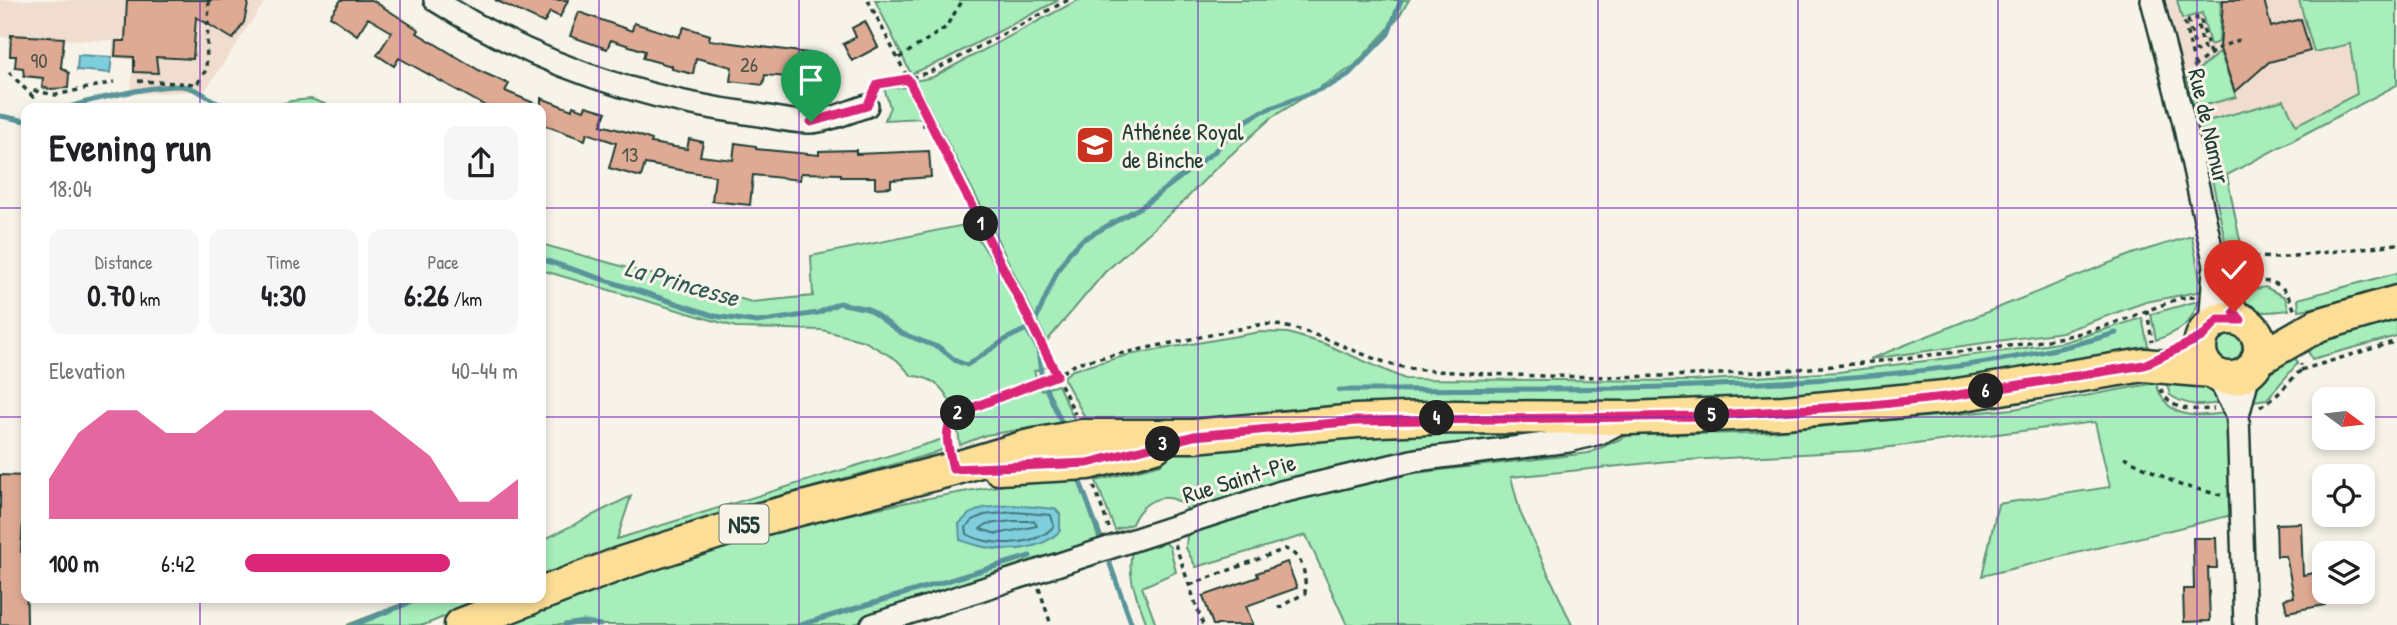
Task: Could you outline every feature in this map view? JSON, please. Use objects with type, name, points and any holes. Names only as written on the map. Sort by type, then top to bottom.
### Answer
[{"type":"main road","name":"N55","points":[[2147,352],[2235,378],[2318,325],[2397,302]]},
{"type":"main road","name":"N55","points":[[546,592],[622,563],[753,521],[953,469],[1026,447],[1083,436],[1194,436],[1356,421],[1454,417],[1629,418],[1872,405],[2041,383],[2147,352],[2204,319],[2227,318],[2245,323],[2318,325]]},
{"type":"main road","points":[[2204,319],[2200,355],[2213,373]]},
{"type":"main road","points":[[2245,323],[2259,343],[2254,365]]},
{"type":"main road","points":[[461,625],[517,603]]},
{"type":"street","points":[[435,0],[523,50],[616,86],[662,98],[722,110],[811,122],[867,106]]},
{"type":"street","name":"Rue de Namur","points":[[2152,0],[2183,119],[2214,262],[2245,323]]},
{"type":"street","name":"Rue de Namur","points":[[2204,319],[2214,262]]},
{"type":"street","points":[[2245,625],[2238,416],[2254,365]]},
{"type":"street","points":[[2213,373],[2238,416]]},
{"type":"street","name":"Rue Saint-Pie","points":[[872,625],[1170,527],[1341,476],[1416,460],[1569,441],[1600,433],[1629,418]]},
{"type":"path","points":[[138,81],[197,84],[206,70],[209,0]]},
{"type":"path","points":[[868,0],[1057,375]]},
{"type":"path","points":[[898,59],[945,28],[964,0]]},
{"type":"path","points":[[867,106],[878,84],[908,79],[935,70],[1068,0]]},
{"type":"path","points":[[2210,54],[2200,18],[2196,18],[2204,49],[2196,51],[2188,20],[2184,21],[2197,65],[2210,54],[2239,40]]},
{"type":"path","points":[[9,72],[33,97],[34,91],[56,95],[114,82]]},
{"type":"path","points":[[922,125],[931,125]]},
{"type":"path","points":[[2214,262],[2237,255],[2277,258],[2397,244]]},
{"type":"path","points":[[953,469],[946,432],[949,421],[956,414],[1057,375],[1080,362],[1263,324],[1289,324],[1392,367],[1614,377],[1726,376],[1857,366],[2028,344],[2085,332],[2180,298],[2204,319]]},
{"type":"path","points":[[2147,310],[2147,352]]},
{"type":"path","points":[[2301,370],[2397,341]]},
{"type":"path","points":[[2124,457],[2180,485],[2215,495],[2241,493]]},
{"type":"path","points":[[1170,527],[1203,625]]},
{"type":"path","points":[[1190,585],[1285,549],[1294,553],[1301,562],[1305,593],[1278,608]]},
{"type":"path","points":[[1034,573],[1051,625]]},
{"type":"shaded area","points":[[0,0],[266,0],[205,91],[131,94],[133,60],[112,58],[113,41],[0,37]]},
{"type":"shaded area","points":[[2158,0],[2299,0],[2314,52],[2350,44],[2360,92],[2295,125],[2284,100],[2190,126]]},
{"type":"green space","points":[[875,0],[1059,0],[944,60],[911,74]]},
{"type":"green space","name":"Athénée Royal de Binche","points":[[1078,0],[1409,0],[1398,18],[1354,66],[1271,118],[1105,272],[1047,341],[980,204],[915,81],[933,77]]},
{"type":"green space","points":[[2177,0],[2221,0],[2219,42],[2210,45],[2202,13],[2182,19]]},
{"type":"green space","points":[[2299,0],[2397,0],[2397,85],[2227,175],[2239,236],[2253,276],[2234,282],[2200,123],[2284,100],[2296,125],[2357,94],[2350,44],[2314,52]]},
{"type":"green space","points":[[2220,52],[2236,97],[2194,108],[2187,79]]},
{"type":"green space","points":[[907,87],[923,118],[885,120],[890,107],[884,88]]},
{"type":"green space","points":[[311,99],[322,103],[284,103]]},
{"type":"green space","points":[[969,224],[1013,293],[1049,366],[1034,371],[1041,390],[1058,385],[1075,421],[986,435],[960,445],[953,410],[943,390],[925,378],[912,376],[897,360],[864,341],[822,330],[739,328],[546,271],[546,245],[752,302],[813,296],[811,256]]},
{"type":"green space","points":[[2192,236],[2202,291],[2146,302],[2062,332],[1870,359],[2132,254]]},
{"type":"green space","points":[[2397,273],[2397,287],[2346,303],[2299,310],[2298,299]]},
{"type":"green space","points":[[2265,287],[2285,297],[2289,310],[2265,312],[2251,309],[2245,306],[2236,293]]},
{"type":"green space","points":[[2198,301],[2188,322],[2171,334],[2156,340],[2151,314]]},
{"type":"green space","points":[[2397,315],[2397,336],[2312,359],[2304,343]]},
{"type":"green space","points":[[2142,318],[2148,346],[1953,380],[1754,398],[1622,402],[1430,402],[1174,422],[1089,425],[1063,377],[1073,370],[1128,355],[1260,332],[1288,333],[1325,344],[1405,379],[1692,381],[1838,372],[2012,350],[2064,342]]},
{"type":"green space","points":[[2228,333],[2238,337],[2242,347],[2238,357],[2228,361],[2218,357],[2214,347],[2218,337]]},
{"type":"green space","points":[[2295,352],[2297,364],[2267,399],[2252,401],[2262,377]]},
{"type":"green space","points":[[2166,381],[2209,385],[2220,402],[2201,405],[2181,401],[2170,395]]},
{"type":"green space","points":[[2156,383],[2166,403],[2182,413],[2224,413],[2229,444],[2232,515],[1982,576],[1998,504],[2110,487],[2095,422],[1858,451],[1669,461],[1511,477],[1520,512],[1572,625],[1347,625],[1306,535],[1196,567],[1186,548],[1187,534],[1287,500],[1390,476],[1589,453],[1629,435],[1751,433],[2013,409]]},
{"type":"green space","points":[[1576,432],[1443,448],[1364,461],[1189,511],[1173,499],[1157,499],[1142,508],[1132,524],[1115,530],[1096,481],[1161,464],[1174,453],[1375,437]]},
{"type":"green space","points":[[943,439],[944,449],[931,454],[757,503],[546,577],[546,538],[631,496],[617,539]]},
{"type":"green space","points":[[1078,474],[1100,544],[851,625],[500,625],[647,569],[770,533],[923,499]]},
{"type":"green space","points":[[1162,540],[1170,547],[1176,572],[1142,587],[1156,625],[1147,625],[1132,580],[1132,552]]},
{"type":"green space","points":[[404,603],[478,603],[424,625],[347,625]]},
{"type":"water","points":[[78,55],[112,57],[110,73],[77,70]]},
{"type":"water","points":[[1013,505],[1055,509],[1060,514],[1060,531],[1038,545],[1025,548],[998,549],[960,540],[959,524],[969,514],[983,508]]},
{"type":"building","points":[[127,0],[249,0],[244,22],[233,39],[196,17],[193,59],[156,57],[158,73],[134,72],[134,57],[115,56],[116,41],[125,41]]},
{"type":"building","points":[[341,0],[372,0],[419,30],[417,33],[482,72],[509,84],[505,91],[534,103],[480,103],[399,58],[394,66],[377,55],[392,32],[368,18],[357,35],[330,16]]},
{"type":"building","points":[[495,0],[568,0],[560,17],[550,12],[544,23]]},
{"type":"building","points":[[2223,0],[2264,0],[2271,27],[2301,19],[2310,51],[2269,62],[2235,92],[2220,49]]},
{"type":"building","points":[[579,12],[632,31],[634,23],[679,37],[684,27],[710,35],[709,40],[824,55],[822,80],[765,75],[763,85],[730,81],[732,67],[696,58],[693,74],[672,69],[672,66],[643,58],[645,51],[611,40],[607,49],[570,36]]},
{"type":"building","points":[[865,21],[878,47],[852,61],[843,44],[856,37],[852,28]]},
{"type":"building","points":[[11,35],[64,38],[61,67],[69,73],[68,88],[49,89],[42,87],[43,78],[24,76],[23,68],[15,67],[16,56],[10,56]]},
{"type":"building","points":[[541,98],[572,110],[573,106],[584,110],[586,106],[606,112],[601,125],[652,140],[651,143],[687,149],[689,139],[703,142],[700,156],[733,160],[735,143],[756,146],[756,149],[819,155],[819,151],[856,150],[856,154],[929,151],[931,177],[891,180],[891,187],[875,188],[875,177],[801,173],[800,180],[753,175],[750,205],[712,201],[715,176],[645,164],[641,177],[609,168],[616,143],[587,133],[585,140],[546,126],[546,103],[541,103]]},
{"type":"building","points":[[0,475],[21,476],[21,603],[27,603],[27,625],[0,624]]},
{"type":"building","points":[[2301,523],[2303,575],[2312,573],[2312,604],[2325,605],[2287,612],[2284,599],[2294,597],[2286,556],[2277,556],[2276,524]]},
{"type":"building","points":[[2193,538],[2216,538],[2217,568],[2208,568],[2210,621],[2184,622],[2183,589],[2194,589]]},
{"type":"building","points":[[1287,562],[1297,588],[1246,606],[1253,625],[1213,625],[1203,596],[1258,577],[1257,573]]},
{"type":"waterway","name":"La Princesse","points":[[546,261],[715,316],[757,322],[818,313],[839,303],[868,309],[901,333],[940,348],[956,361],[967,365],[1008,338],[1033,326],[1057,272],[1069,253],[1082,240],[1141,207],[1215,151],[1236,127],[1263,111],[1329,86],[1349,74],[1388,34],[1401,0]]},
{"type":"waterway","name":"La Princesse","points":[[85,103],[127,93],[177,86],[197,91],[217,103]]},
{"type":"waterway","name":"La Princesse","points":[[1,116],[21,120]]},
{"type":"waterway","points":[[1027,330],[1038,349],[1042,380],[1062,423]]},
{"type":"waterway","points":[[1339,390],[1635,388],[1850,377],[2004,359],[2116,333]]},
{"type":"waterway","points":[[1079,479],[1101,538]]},
{"type":"waterway","points":[[800,625],[1030,556]]},
{"type":"waterway","points":[[1110,564],[1132,625]]},
{"type":"waterway","points":[[354,625],[409,603]]},
{"type":"waterway","points":[[565,625],[584,622],[600,625]]},
{"type":"place","name":"Athénée Royal de Binche","points":[[1095,145]]},
{"type":"route","points":[[811,122],[867,106],[878,84],[908,79],[1057,375],[956,414],[949,421],[946,432],[953,469],[1088,463],[1194,436],[1356,421],[1454,417],[1701,416],[1784,412],[1945,397],[2144,365],[2202,337],[2210,325],[2218,320],[2241,320],[2234,312]]}]
